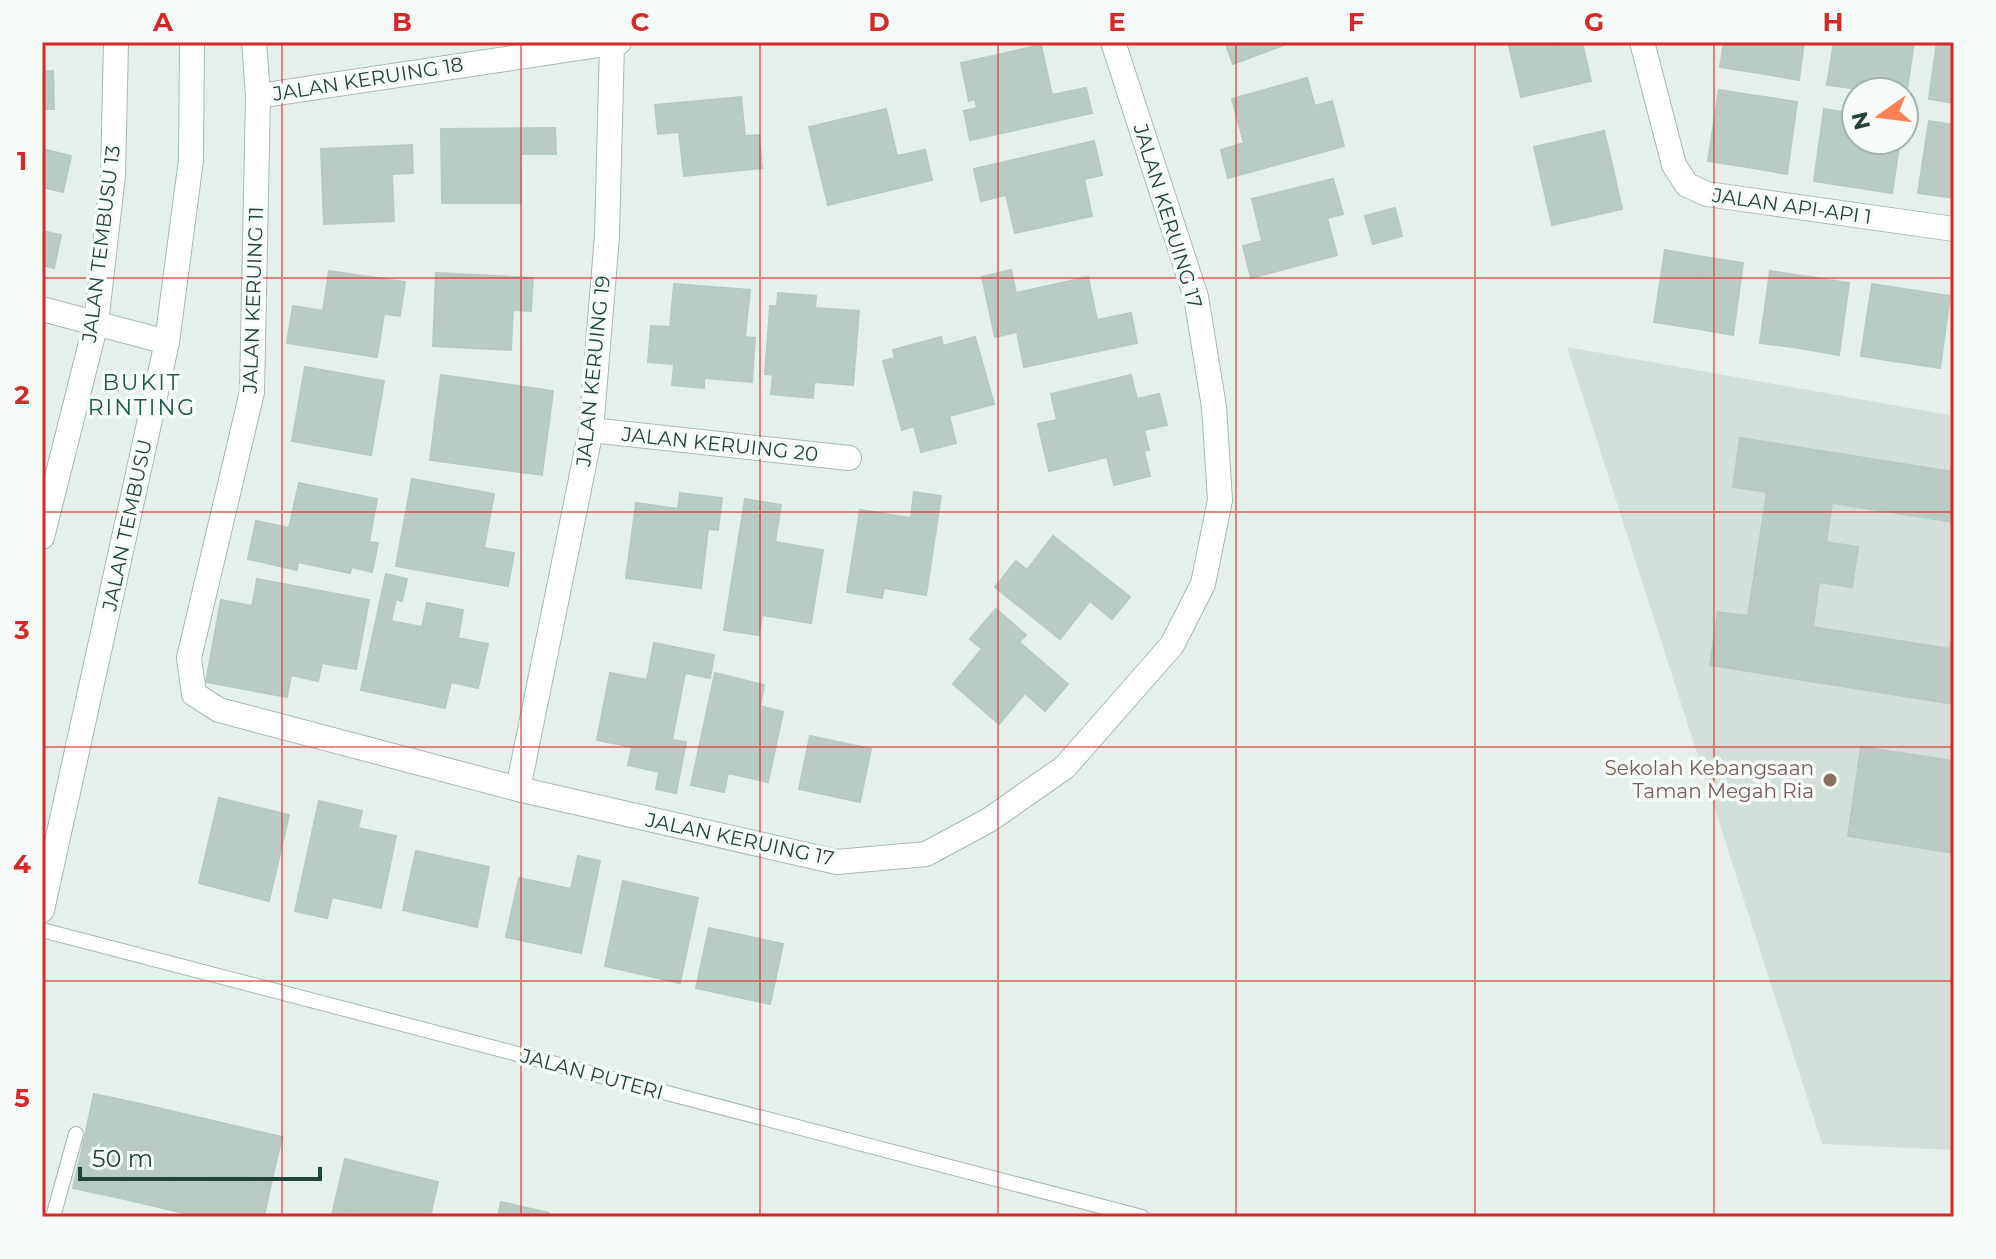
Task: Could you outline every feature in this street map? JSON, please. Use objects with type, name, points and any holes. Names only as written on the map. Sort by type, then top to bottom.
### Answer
[{"type":"street","name":"JALAN TEMBUSU 13","points":[[42,537],[96,323],[113,175],[116,42]]},
{"type":"street","name":"JALAN TEMBUSU","points":[[42,910],[167,342],[191,160],[192,42]]},
{"type":"street","name":"JALAN KERUING 11","points":[[194,694],[189,658],[252,392],[258,96],[254,42]]},
{"type":"street","name":"JALAN KERUING 18","points":[[258,96],[619,42]]},
{"type":"street","name":"JALAN KERUING 17","points":[[194,694],[219,710],[518,789],[837,862],[926,854],[989,820],[1065,767],[1172,645],[1203,584],[1220,500],[1214,407],[1196,297],[1113,42]]},
{"type":"street","name":"JALAN API-API 1","points":[[1642,42],[1674,165],[1687,185],[1707,194],[1954,229]]},
{"type":"street","name":"JALAN KERUING 19","points":[[518,789],[591,430],[607,236],[612,43]]},
{"type":"street","points":[[42,309],[167,342]]},
{"type":"street","name":"JALAN KERUING 20","points":[[591,430],[849,458]]},
{"type":"lane","name":"JALAN PUTERI","points":[[42,930],[1142,1217]]},
{"type":"lane","points":[[53,1217],[76,1134]]},
{"type":"shaded area","name":"Sekolah Kebangsaan Taman Megah Ria","points":[[1567,347],[1954,416],[1954,1150],[1822,1144]]},
{"type":"building","points":[[1225,42],[1292,42],[1233,64]]},
{"type":"building","points":[[1508,42],[1581,42],[1512,58]]},
{"type":"building","points":[[1582,42],[1591,81],[1521,97],[1512,58]]},
{"type":"building","points":[[1724,42],[1764,42],[1759,73],[1720,67]]},
{"type":"building","points":[[1764,42],[1804,42],[1799,80],[1759,73]]},
{"type":"building","points":[[1834,42],[1874,42],[1868,76],[1840,76],[1840,87],[1827,85]]},
{"type":"building","points":[[1874,42],[1914,42],[1909,76],[1868,76]]},
{"type":"building","points":[[1937,42],[1954,42],[1954,103],[1929,99]]},
{"type":"building","points":[[1041,45],[1052,95],[1086,88],[1092,113],[970,140],[964,111],[977,108],[975,99],[969,101],[961,63]]},
{"type":"building","points":[[53,71],[54,109],[42,109],[42,72]]},
{"type":"building","points":[[1307,78],[1315,106],[1332,101],[1344,146],[1228,178],[1221,150],[1244,143],[1232,99]]},
{"type":"building","points":[[1719,90],[1758,96],[1747,167],[1708,161]]},
{"type":"building","points":[[1758,96],[1797,102],[1787,174],[1747,167]]},
{"type":"building","points":[[741,97],[745,136],[759,135],[762,168],[684,176],[679,132],[658,134],[655,105]]},
{"type":"building","points":[[886,109],[897,156],[925,150],[932,180],[828,205],[809,127]]},
{"type":"building","points":[[1824,109],[1840,112],[1840,156],[1858,156],[1853,187],[1814,181]]},
{"type":"building","points":[[1929,121],[1954,125],[1954,198],[1918,193]]},
{"type":"building","points":[[555,128],[556,154],[520,154],[521,203],[442,203],[441,129]]},
{"type":"building","points":[[1604,131],[1613,169],[1543,186],[1534,147]]},
{"type":"building","points":[[1094,141],[1102,175],[1084,179],[1092,216],[1015,233],[1006,195],[981,201],[974,169]]},
{"type":"building","points":[[412,145],[413,173],[392,174],[394,221],[324,224],[321,149]]},
{"type":"building","points":[[42,149],[71,156],[63,192],[42,187]]},
{"type":"building","points":[[1858,156],[1898,156],[1892,193],[1853,187]]},
{"type":"building","points":[[1613,169],[1622,209],[1552,225],[1543,186]]},
{"type":"building","points":[[1333,179],[1343,214],[1327,218],[1337,255],[1251,278],[1243,246],[1262,241],[1252,199]]},
{"type":"building","points":[[1395,208],[1402,236],[1373,244],[1365,216]]},
{"type":"building","points":[[42,231],[61,235],[54,268],[42,265]]},
{"type":"building","points":[[1665,250],[1704,257],[1693,328],[1654,322]]},
{"type":"building","points":[[1704,257],[1743,263],[1733,335],[1693,328]]},
{"type":"building","points":[[1011,270],[1016,293],[1088,277],[1097,320],[1131,313],[1137,343],[1024,367],[1017,332],[995,337],[982,277]]},
{"type":"building","points":[[329,271],[405,282],[400,316],[384,314],[377,357],[287,343],[293,306],[323,311]]},
{"type":"building","points":[[1770,271],[1810,277],[1799,348],[1760,343]]},
{"type":"building","points":[[436,273],[533,278],[531,311],[513,310],[511,350],[433,346]]},
{"type":"building","points":[[1810,277],[1849,283],[1839,355],[1799,348]]},
{"type":"building","points":[[674,284],[750,290],[745,337],[755,338],[752,382],[704,378],[704,388],[672,385],[674,364],[648,362],[651,326],[670,327]]},
{"type":"building","points":[[1872,284],[1911,290],[1900,362],[1861,356]]},
{"type":"building","points":[[1911,290],[1950,296],[1940,368],[1900,362]]},
{"type":"building","points":[[778,293],[816,296],[815,308],[859,311],[853,385],[814,382],[813,398],[771,394],[773,375],[765,374],[770,306],[777,306]]},
{"type":"building","points":[[941,337],[943,346],[975,337],[994,404],[949,416],[956,443],[921,452],[914,426],[902,430],[883,361],[895,358],[893,350]]},
{"type":"building","points":[[305,367],[384,381],[371,455],[292,441]]},
{"type":"building","points":[[441,375],[553,391],[542,475],[430,460]]},
{"type":"building","points":[[1131,375],[1137,399],[1159,394],[1167,425],[1144,430],[1149,450],[1144,451],[1150,476],[1114,485],[1107,457],[1049,471],[1038,424],[1057,420],[1051,394]]},
{"type":"building","points":[[1740,438],[1954,472],[1954,522],[1832,503],[1826,542],[1858,547],[1852,587],[1819,582],[1813,627],[1950,649],[1954,625],[1954,704],[1710,665],[1718,612],[1748,616],[1767,492],[1733,487]]},
{"type":"building","points":[[412,479],[494,494],[484,548],[514,553],[508,586],[396,566]]},
{"type":"building","points":[[299,483],[377,499],[369,542],[378,543],[372,572],[352,567],[350,573],[298,562],[297,570],[248,559],[256,521],[289,528]]},
{"type":"building","points":[[914,492],[941,496],[926,595],[884,588],[882,598],[847,592],[860,510],[911,518]]},
{"type":"building","points":[[680,493],[722,498],[718,530],[708,529],[701,588],[626,578],[636,503],[678,509]]},
{"type":"building","points":[[745,499],[781,505],[775,542],[823,550],[811,623],[762,615],[759,635],[724,630]]},
{"type":"building","points":[[1053,536],[1130,597],[1112,619],[1090,601],[1060,639],[995,587],[1016,561],[1027,570]]},
{"type":"building","points":[[386,574],[407,579],[402,601],[396,599],[391,621],[422,627],[427,603],[463,610],[458,638],[488,644],[478,688],[451,682],[445,708],[361,690]]},
{"type":"building","points":[[257,579],[369,600],[356,669],[322,663],[318,681],[291,675],[287,697],[206,682],[221,600],[252,606]]},
{"type":"building","points":[[996,609],[1026,635],[1019,642],[1068,684],[1045,711],[1025,693],[999,724],[953,684],[982,649],[970,639]]},
{"type":"building","points":[[654,643],[714,655],[710,678],[685,673],[672,740],[686,742],[676,793],[656,789],[659,772],[628,765],[632,747],[597,740],[610,673],[647,680]]},
{"type":"building","points":[[715,673],[764,685],[760,706],[783,712],[768,782],[728,773],[724,792],[691,785]]},
{"type":"building","points":[[810,736],[871,749],[860,802],[799,789]]},
{"type":"building","points":[[1861,747],[1954,761],[1954,853],[1848,836]]},
{"type":"building","points":[[219,798],[289,815],[269,901],[199,883]]},
{"type":"building","points":[[319,801],[362,811],[358,828],[396,836],[381,908],[332,897],[327,918],[295,911]]},
{"type":"building","points":[[416,851],[489,867],[477,927],[403,910]]},
{"type":"building","points":[[578,856],[600,861],[581,953],[506,937],[519,878],[571,889]]},
{"type":"building","points":[[623,881],[698,898],[680,983],[605,966]]},
{"type":"building","points":[[709,928],[783,944],[770,1004],[696,988]]},
{"type":"building","points":[[94,1094],[141,1104],[129,1156],[83,1145]]},
{"type":"building","points":[[141,1104],[188,1115],[177,1167],[129,1156]]},
{"type":"building","points":[[188,1115],[235,1126],[224,1178],[177,1167]]},
{"type":"building","points":[[235,1126],[282,1137],[270,1188],[224,1178]]},
{"type":"building","points":[[83,1145],[129,1156],[120,1198],[73,1188]]},
{"type":"building","points":[[129,1156],[177,1167],[167,1209],[120,1198]]},
{"type":"building","points":[[345,1159],[388,1170],[376,1217],[334,1206]]},
{"type":"building","points":[[177,1167],[224,1178],[215,1217],[167,1209]]},
{"type":"building","points":[[388,1170],[438,1182],[430,1217],[376,1217]]},
{"type":"building","points":[[224,1178],[270,1188],[264,1217],[215,1217]]},
{"type":"building","points":[[501,1202],[549,1213],[548,1217],[498,1217]]},
{"type":"building","points":[[334,1206],[376,1217],[332,1217]]},
{"type":"place","name":"Sekolah Kebangsaan Taman Megah Ria","points":[[1830,780]]},
{"type":"district","name":"BUKIT RINTING","points":[[142,394]]}]
